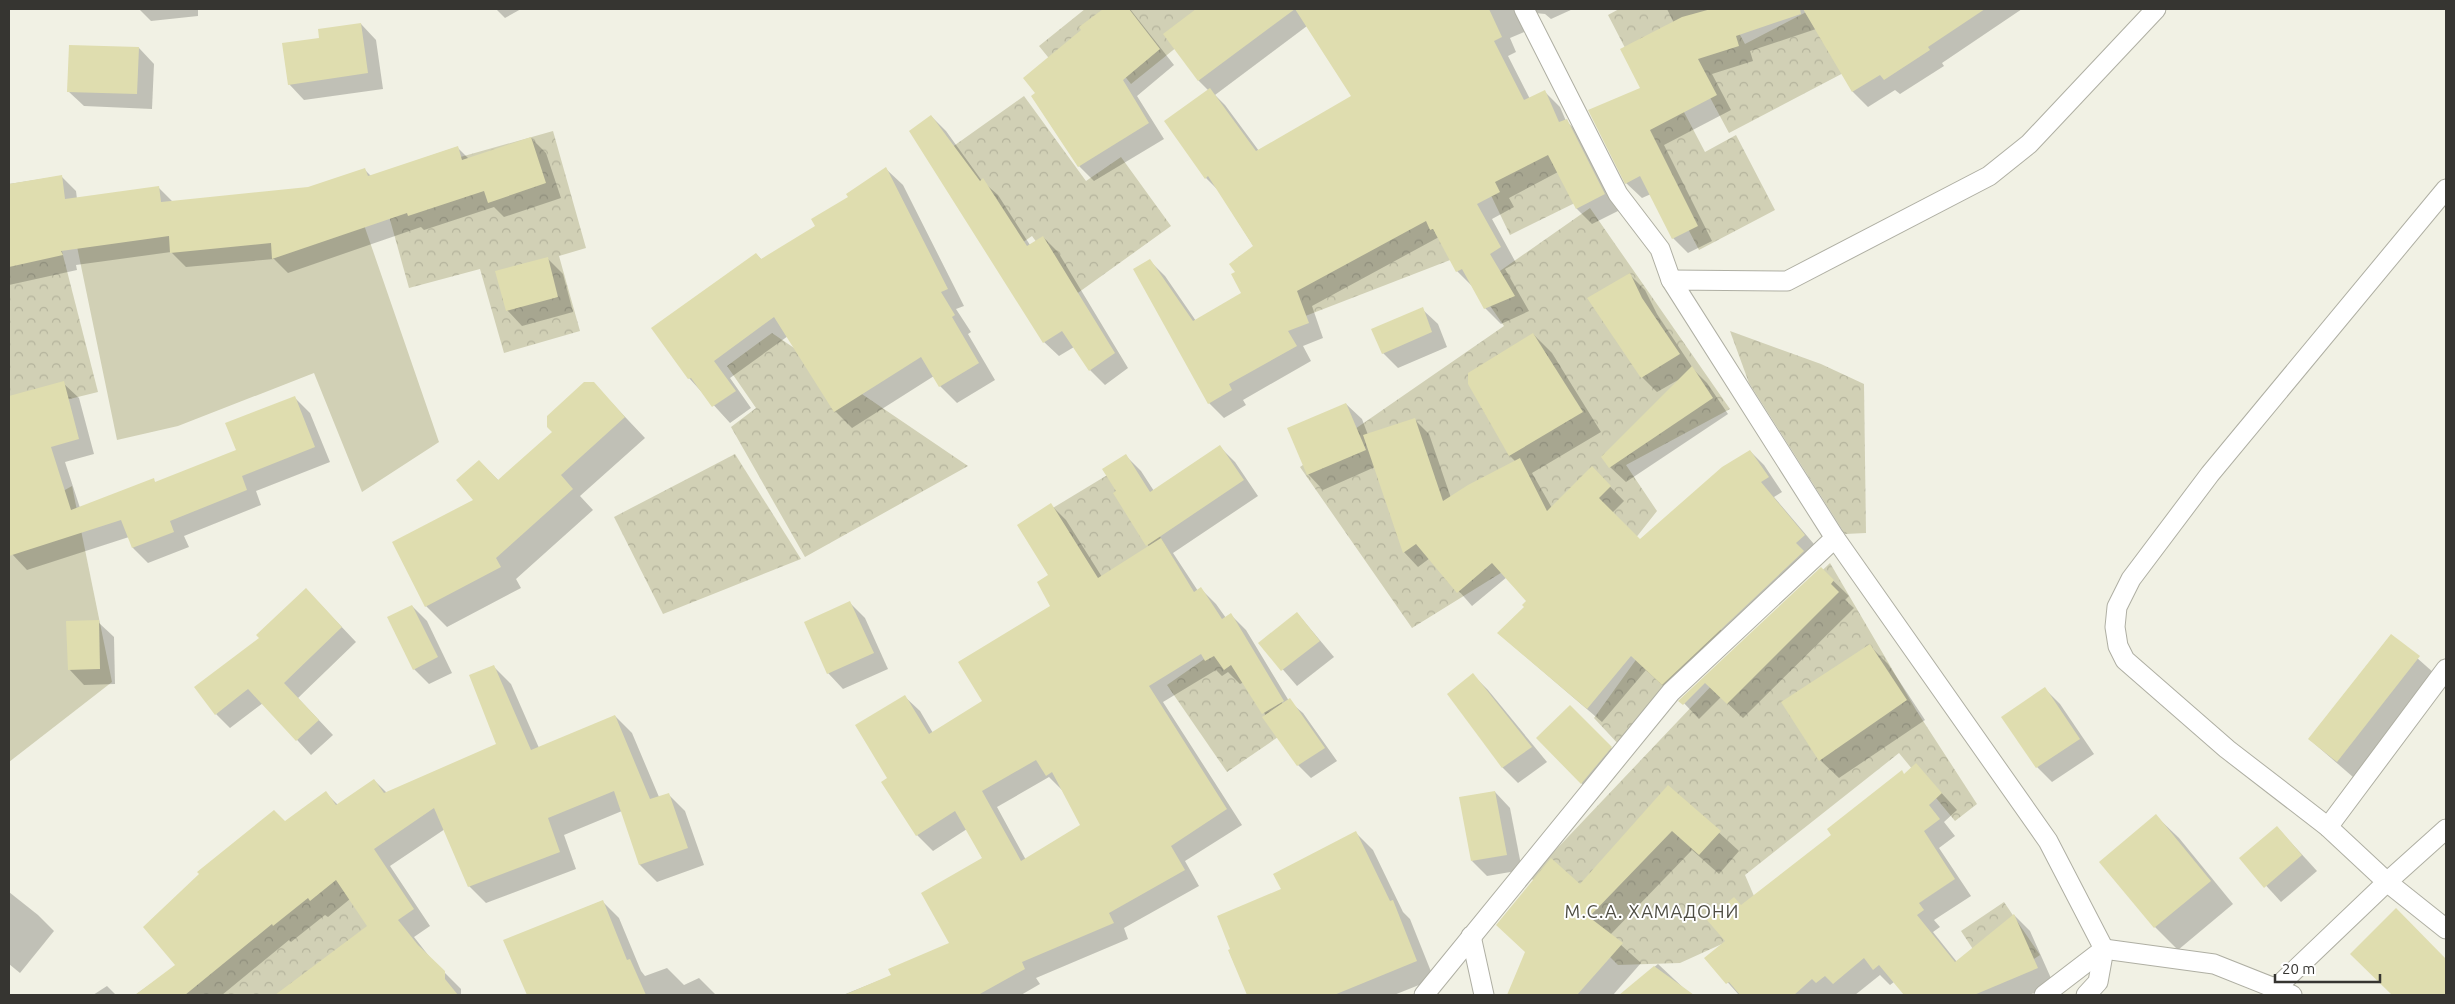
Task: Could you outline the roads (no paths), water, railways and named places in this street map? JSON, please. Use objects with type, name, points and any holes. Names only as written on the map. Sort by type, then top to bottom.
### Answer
[{"type":"lane","points":[[1524,9],[1618,194],[1660,249],[1671,280],[1835,538],[2048,841],[2104,949],[2098,982],[2086,995]]},
{"type":"lane","points":[[1671,280],[1787,281],[1990,176],[2029,144],[2156,9]]},
{"type":"lane","points":[[2446,189],[2210,474],[2131,579],[2117,607],[2116,636],[2118,646],[2125,660],[2227,748],[2328,827],[2387,882],[2446,928]]},
{"type":"lane","points":[[1424,995],[1671,692],[1835,538]]},
{"type":"lane","points":[[2328,827],[2446,669]]},
{"type":"lane","points":[[2044,995],[2104,949],[2214,964],[2285,991],[2387,882],[2446,829]]},
{"type":"lane","points":[[1471,936],[1484,995]]},
{"type":"district","name":"М.С.А. ХАМАДОНИ","points":[[1652,912]]}]
